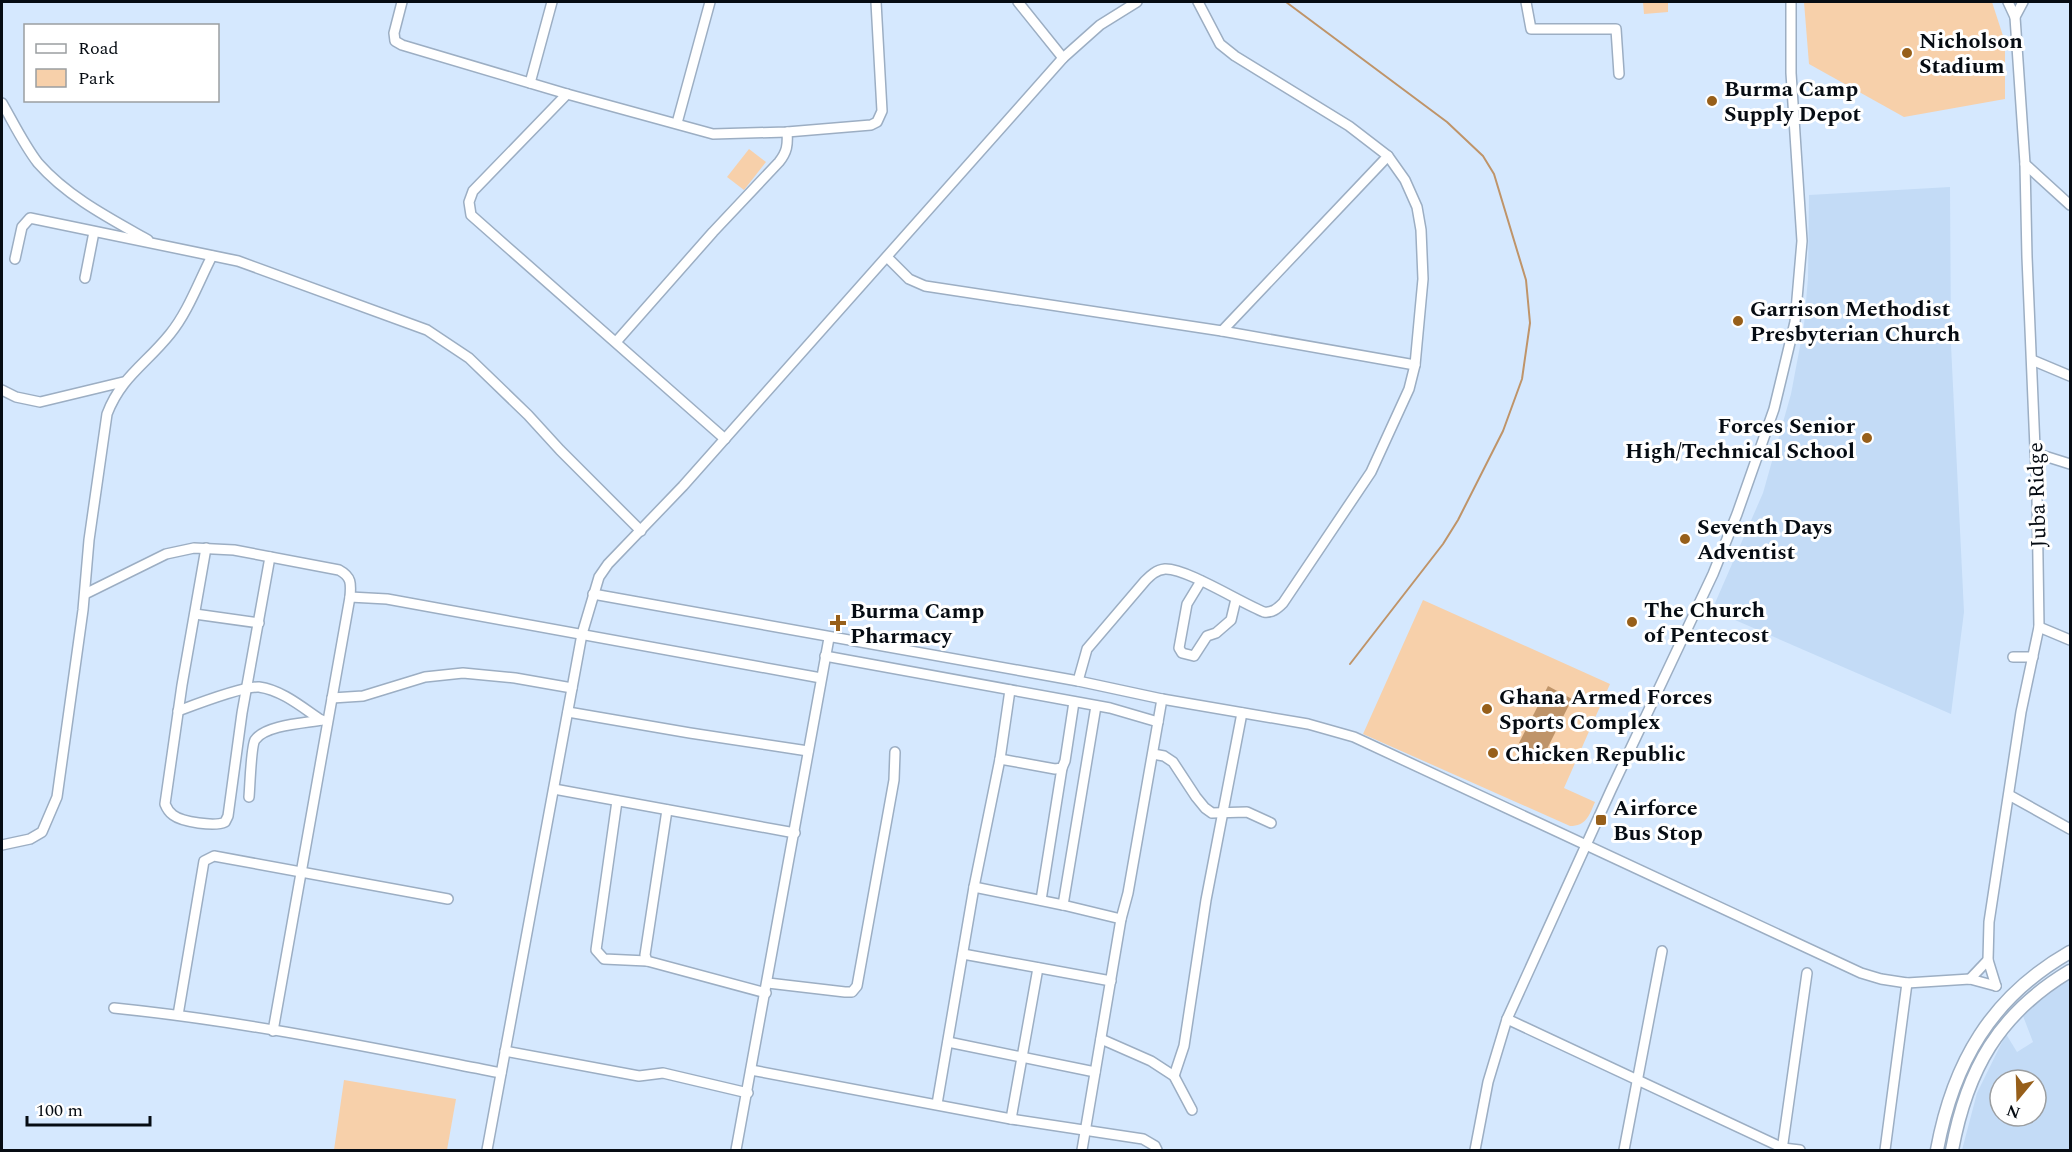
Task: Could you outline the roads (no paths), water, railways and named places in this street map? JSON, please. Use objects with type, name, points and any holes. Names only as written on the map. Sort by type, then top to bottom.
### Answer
[{"type":"main road","points":[[1937,1150],[1950,1095],[1970,1052],[1992,1017],[2010,998],[2070,952]]},
{"type":"main road","points":[[1952,1150],[1957,1125],[1971,1083],[1979,1063],[1994,1039],[2037,994],[2070,971]]},
{"type":"street","points":[[402,2],[394,33],[395,41],[402,45],[567,94],[721,135],[872,125],[878,122],[881,117],[876,2]]},
{"type":"street","points":[[530,83],[552,2]]},
{"type":"street","points":[[677,123],[710,2]]},
{"type":"street","points":[[1018,2],[1063,58]]},
{"type":"street","points":[[487,1150],[582,634],[599,578],[608,564],[725,439],[1063,58],[1100,25],[1137,2]]},
{"type":"street","points":[[1078,681],[1087,649],[1153,573],[1162,569],[1172,570],[1255,608],[1269,612],[1283,603],[1371,472],[1409,389],[1415,365],[1423,279],[1421,230],[1417,207],[1406,180],[1388,156],[1349,126],[1235,56],[1220,44],[1198,2]]},
{"type":"street","points":[[1526,2],[1531,29],[1616,29],[1619,74]]},
{"type":"street","points":[[1475,1150],[1488,1082],[1508,1019],[1713,574],[1767,431],[1782,380],[1795,322],[1803,241],[1791,73],[1791,2]]},
{"type":"street","points":[[2008,2],[2015,16]]},
{"type":"street","points":[[2015,16],[2023,2]]},
{"type":"street","name":"Juba Ridge","points":[[1970,979],[1996,986],[1988,960],[1989,922],[2021,712],[2039,627],[2025,164],[2015,16]]},
{"type":"street","points":[[567,94],[473,191],[469,202],[471,215],[725,439]]},
{"type":"street","points":[[2,103],[37,161],[63,188],[156,244]]},
{"type":"street","points":[[616,342],[713,232],[779,162],[786,153],[787,132]]},
{"type":"street","points":[[1222,331],[1388,156]]},
{"type":"street","points":[[2025,164],[2070,205]]},
{"type":"street","points":[[15,259],[22,227],[30,218],[238,261],[427,330],[469,358],[641,531]]},
{"type":"street","points":[[85,278],[94,232]]},
{"type":"street","points":[[2,846],[30,839],[42,832],[57,797],[85,594],[94,496],[107,414],[114,395],[123,382],[150,357],[171,332],[212,256]]},
{"type":"street","points":[[887,257],[909,279],[925,286],[1222,331],[1415,365]]},
{"type":"street","points":[[2032,360],[2070,376]]},
{"type":"street","points":[[2,390],[16,397],[40,402],[123,382]]},
{"type":"street","points":[[2035,453],[2070,464]]},
{"type":"street","points":[[85,594],[165,554],[206,548],[234,550],[339,570],[351,581],[332,698],[325,719],[302,872],[273,1031]]},
{"type":"street","points":[[206,548],[178,711],[165,804],[167,810],[179,819],[220,825],[228,816],[246,690],[270,557]]},
{"type":"street","points":[[1201,582],[1185,610],[1179,648],[1182,653],[1194,656],[1207,636],[1228,624],[1236,599]]},
{"type":"street","points":[[593,594],[1308,724],[1354,737],[1587,844],[1842,966],[1881,979],[1907,983],[1970,979],[1988,960]]},
{"type":"street","points":[[350,597],[387,599],[821,678]]},
{"type":"street","points":[[195,614],[259,623]]},
{"type":"street","points":[[2039,627],[2070,640]]},
{"type":"street","points":[[736,1150],[829,638]]},
{"type":"street","points":[[825,656],[1096,706],[1158,722]]},
{"type":"street","points":[[2013,657],[2033,657]]},
{"type":"street","points":[[332,698],[363,696],[425,677],[464,673],[572,687]]},
{"type":"street","points":[[178,711],[220,696],[259,687],[278,693],[325,719]]},
{"type":"street","points":[[937,1104],[974,886],[1000,759],[1010,690]]},
{"type":"street","points":[[1082,1150],[1110,981],[1162,699]]},
{"type":"street","points":[[1041,900],[1074,702]]},
{"type":"street","points":[[1063,904],[1096,706]]},
{"type":"street","points":[[568,712],[808,751]]},
{"type":"street","points":[[1174,1076],[1184,1047],[1222,813],[1242,713]]},
{"type":"street","points":[[249,796],[254,741],[264,731],[274,727],[325,719]]},
{"type":"street","points":[[617,801],[596,950],[604,959],[647,961],[767,988],[852,992],[857,986],[890,802],[895,752]]},
{"type":"street","points":[[1153,754],[1169,758],[1205,808],[1212,813],[1247,812],[1271,823]]},
{"type":"street","points":[[1000,759],[1062,768]]},
{"type":"street","points":[[554,789],[795,833]]},
{"type":"street","points":[[2010,795],[2070,829]]},
{"type":"street","points":[[647,961],[645,955],[667,810]]},
{"type":"street","points":[[178,1015],[204,861],[214,856],[448,899]]},
{"type":"street","points":[[974,886],[1063,904],[1121,919]]},
{"type":"street","points":[[1624,1150],[1662,951]]},
{"type":"street","points":[[963,954],[1110,981]]},
{"type":"street","points":[[1011,1119],[1038,968]]},
{"type":"street","points":[[1782,1149],[1807,973]]},
{"type":"street","points":[[1885,1150],[1907,983]]},
{"type":"street","points":[[114,1008],[178,1015],[501,1073]]},
{"type":"street","points":[[1508,1019],[1782,1149],[1800,1150]]},
{"type":"street","points":[[1101,1039],[1151,1061],[1174,1076],[1192,1110]]},
{"type":"street","points":[[948,1042],[1095,1072]]},
{"type":"street","points":[[505,1051],[639,1076],[663,1073],[748,1093]]},
{"type":"street","points":[[752,1070],[1011,1119],[1143,1138],[1157,1150]]},
{"type":"waterway","points":[[1286,2],[1447,122],[1483,156],[1494,174],[1526,280],[1530,323],[1522,379],[1503,431],[1458,520],[1443,544],[1350,664]]},
{"type":"place","name":"Nicholson Stadium","points":[[1907,53]]},
{"type":"place","name":"Burma Camp Supply Depot","points":[[1712,101]]},
{"type":"place","name":"Garrison Methodist Presbyterian Church","points":[[1738,321]]},
{"type":"place","name":"Forces Senior High/Technical School","points":[[1867,438]]},
{"type":"place","name":"Seventh Days Adventist","points":[[1685,539]]},
{"type":"place","name":"The Church of Pentecost","points":[[1632,622]]},
{"type":"place","name":"Burma Camp Pharmacy","points":[[838,623]]},
{"type":"place","name":"Ghana Armed Forces Sports Complex","points":[[1487,709]]},
{"type":"place","name":"Chicken Republic","points":[[1493,753]]},
{"type":"place","name":"Airforce Bus Stop","points":[[1601,820]]}]
